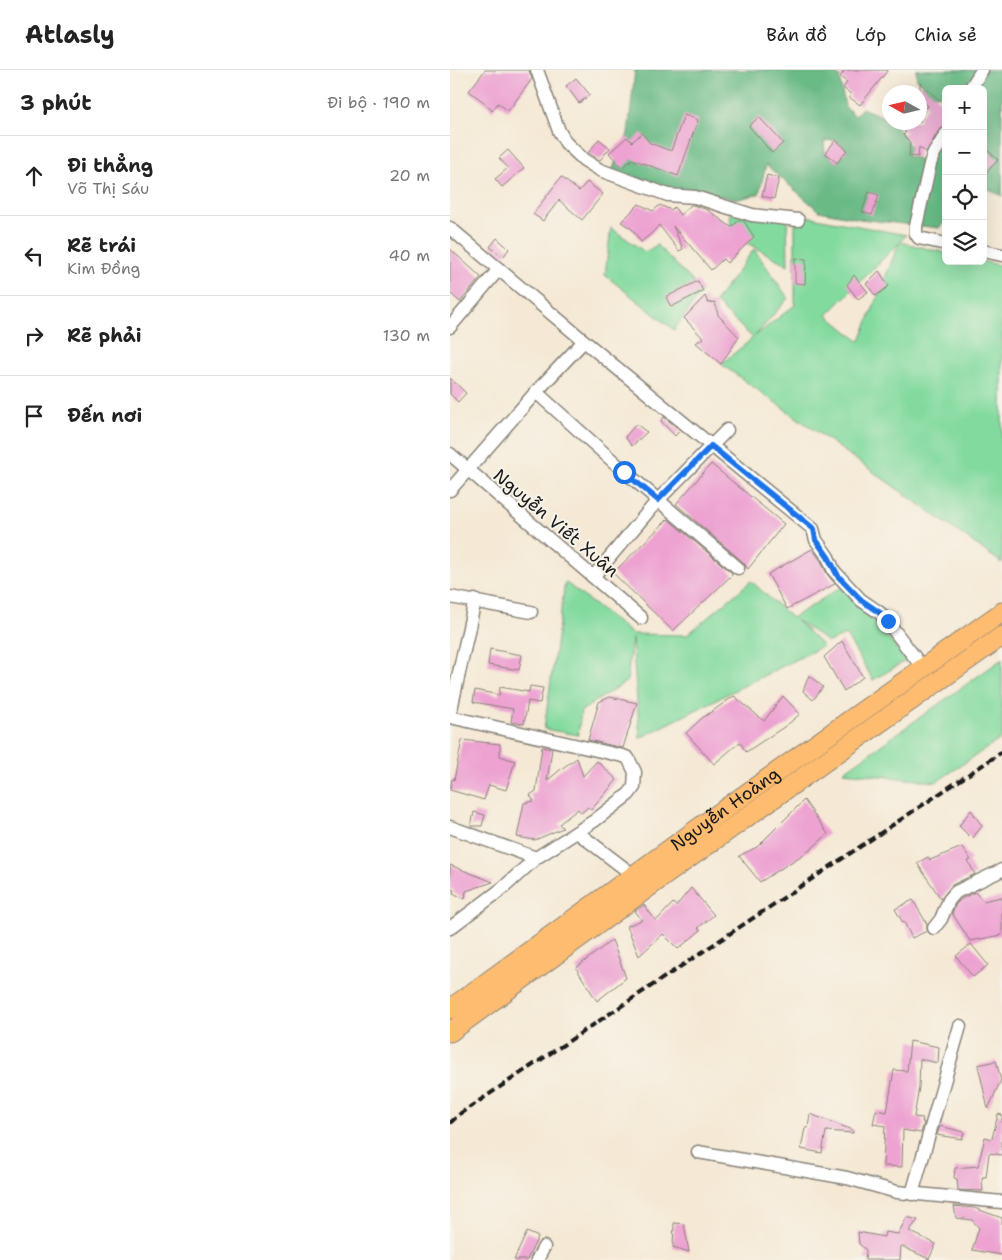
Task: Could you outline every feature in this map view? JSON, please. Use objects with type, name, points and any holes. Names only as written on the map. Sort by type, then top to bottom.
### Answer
[{"type":"highway","name":"Nguyễn Hoàng","points":[[450,1009],[922,667],[1002,612]]},
{"type":"highway","name":"Nguyễn Hoàng","points":[[450,1032],[660,878],[1002,636]]},
{"type":"street","points":[[537,70],[566,142],[584,160],[600,170],[668,195],[695,197],[752,215],[798,220]]},
{"type":"street","points":[[973,85],[982,70]]},
{"type":"street","points":[[942,140],[930,164],[916,226],[916,234],[919,238],[942,243]]},
{"type":"street","points":[[450,228],[584,341],[814,529],[816,540],[828,557],[834,571],[861,600],[888,621],[922,667]]},
{"type":"street","points":[[987,252],[1002,255]]},
{"type":"street","points":[[450,328],[499,269]]},
{"type":"street","points":[[450,490],[536,392],[584,341]]},
{"type":"street","points":[[536,392],[738,568]]},
{"type":"street","points":[[593,578],[658,500],[727,430]]},
{"type":"street","name":"Nguyễn Viết Xuân","points":[[450,454],[641,618]]},
{"type":"street","points":[[450,597],[475,600],[531,612]]},
{"type":"street","points":[[450,928],[503,888],[536,858],[577,832],[620,801],[634,787],[635,772],[628,758],[450,715],[475,600]]},
{"type":"street","points":[[450,827],[536,858]]},
{"type":"street","points":[[577,832],[633,875]]},
{"type":"street","points":[[934,928],[941,919],[949,900],[956,892],[1002,870]]},
{"type":"street","points":[[912,1194],[960,1026]]},
{"type":"street","points":[[698,1152],[847,1178],[879,1188],[912,1194],[1002,1202]]},
{"type":"street","points":[[537,1260],[544,1247]]},
{"type":"green space","points":[[635,70],[830,70],[839,76],[845,106],[855,116],[862,108],[882,116],[882,130],[899,130],[910,146],[907,156],[923,160],[942,139],[942,225],[939,228],[860,219],[819,211],[766,165],[759,194],[739,199],[608,180],[628,134]],"holes":[[[836,140],[847,150],[837,163],[825,153],[824,141]]]},
{"type":"green space","points":[[916,70],[1002,70],[1002,196],[987,188],[987,172],[998,160],[987,150],[987,85],[942,85],[942,94],[933,95],[927,89],[927,85],[922,85],[917,80]]},
{"type":"green space","points":[[787,213],[788,265],[732,235],[730,214]]},
{"type":"green space","points":[[795,214],[906,235],[900,242],[942,252],[942,265],[987,265],[987,262],[1002,266],[1002,563],[721,364],[753,338],[715,302],[754,249],[788,298],[755,336],[795,305]],"holes":[[[899,243],[860,341],[827,315]]]},
{"type":"green space","points":[[611,228],[645,252],[657,245],[702,291],[674,330],[605,275]]},
{"type":"green space","points":[[751,581],[792,618],[843,586],[907,660],[873,680],[846,635],[828,642],[796,620],[823,646],[640,738],[632,638],[627,681],[581,711],[578,735],[544,729],[565,582],[632,634],[687,635]]},
{"type":"green space","points":[[1002,659],[1002,738],[936,782],[843,772]]},
{"type":"building","points":[[485,70],[529,70],[532,79],[508,111],[498,103],[492,111],[469,91]]},
{"type":"building","points":[[845,70],[888,70],[860,105],[849,97],[851,94],[843,88],[847,82],[840,77]]},
{"type":"building","points":[[576,78],[590,95],[579,103],[566,86]]},
{"type":"building","points":[[927,89],[942,102],[942,128],[939,130],[926,152],[919,147],[918,157],[909,156],[910,142],[903,135],[906,132],[904,130],[927,130]]},
{"type":"building","points":[[684,115],[698,120],[678,176],[632,159],[622,168],[609,153],[627,137],[632,142],[642,133],[650,143],[671,151]]},
{"type":"building","points":[[759,117],[783,143],[772,153],[749,126]]},
{"type":"building","points":[[599,139],[610,148],[600,160],[588,153]]},
{"type":"building","points":[[836,140],[847,150],[837,163],[825,153]]},
{"type":"building","points":[[508,150],[524,168],[502,187],[495,179],[508,168],[499,158]]},
{"type":"building","points":[[987,150],[998,160],[987,172]]},
{"type":"building","points":[[767,175],[779,178],[774,199],[762,196]]},
{"type":"building","points":[[561,177],[579,191],[587,182],[603,194],[582,220],[559,200],[543,221],[533,214]]},
{"type":"building","points":[[869,192],[879,195],[872,215],[862,212]]},
{"type":"building","points":[[639,204],[653,211],[660,205],[671,210],[674,207],[680,215],[693,205],[708,210],[731,227],[740,220],[744,221],[754,237],[727,263],[723,259],[711,270],[673,226],[683,249],[679,251],[659,225],[641,242],[632,229],[621,222]]},
{"type":"building","points":[[497,238],[509,249],[503,257],[490,247]]},
{"type":"building","points":[[450,249],[481,277],[460,302],[450,293]]},
{"type":"building","points":[[795,258],[806,259],[805,284],[795,283]]},
{"type":"building","points":[[879,271],[889,286],[876,296],[866,284]]},
{"type":"building","points":[[854,275],[868,292],[858,299],[847,285]]},
{"type":"building","points":[[698,281],[703,291],[671,307],[666,297]]},
{"type":"building","points":[[705,296],[708,303],[715,302],[718,315],[739,337],[721,364],[696,343],[703,338],[684,318]]},
{"type":"building","points":[[450,378],[466,393],[458,402],[450,394]]},
{"type":"building","points":[[664,417],[680,430],[675,436],[661,421]]},
{"type":"building","points":[[636,424],[647,432],[632,446],[625,437]]},
{"type":"building","points":[[711,464],[784,524],[748,569],[743,562],[676,504]]},
{"type":"building","points":[[668,519],[733,574],[673,631],[613,573]]},
{"type":"building","points":[[812,549],[835,584],[787,609],[768,574]]},
{"type":"building","points":[[842,641],[863,677],[844,691],[824,657]]},
{"type":"building","points":[[490,649],[522,655],[519,670],[488,665]]},
{"type":"building","points":[[809,675],[823,687],[813,700],[803,691]]},
{"type":"building","points":[[530,686],[543,688],[540,703],[528,701],[524,724],[511,722],[513,709],[473,702],[475,690],[499,695],[500,687],[529,692]]},
{"type":"building","points":[[734,696],[764,721],[783,696],[800,714],[787,725],[746,752],[740,742],[714,764],[686,733],[701,719]]},
{"type":"building","points":[[610,697],[637,703],[623,748],[588,740],[599,702]]},
{"type":"building","points":[[462,740],[500,744],[500,756],[515,761],[506,790],[489,785],[484,800],[450,790],[452,779],[454,780]]},
{"type":"building","points":[[542,747],[552,749],[547,781],[577,758],[583,776],[597,761],[617,780],[591,810],[588,807],[581,813],[578,809],[559,824],[563,828],[535,840],[517,837],[524,803],[534,801],[530,795],[536,791]]},
{"type":"building","points":[[804,800],[828,834],[810,850],[760,882],[739,856],[757,847]]},
{"type":"building","points":[[971,810],[982,826],[972,839],[959,826]]},
{"type":"building","points":[[474,812],[485,815],[482,826],[471,826]]},
{"type":"building","points":[[962,847],[971,860],[968,861],[975,874],[952,885],[941,899],[917,863],[928,857],[930,860]]},
{"type":"building","points":[[450,865],[493,882],[466,891],[465,899],[453,893],[454,890],[450,889]]},
{"type":"building","points":[[691,888],[714,915],[698,928],[701,930],[678,949],[663,934],[639,956],[627,926],[642,920],[635,911],[644,905],[656,921],[673,903],[676,906]]},
{"type":"building","points":[[975,892],[983,901],[1002,897],[1002,935],[970,941],[952,913],[956,904],[961,899]]},
{"type":"building","points":[[913,900],[927,924],[927,931],[912,938],[895,909]]},
{"type":"building","points":[[612,940],[626,978],[597,1001],[576,968]]},
{"type":"building","points":[[971,944],[988,965],[973,977],[956,956]]},
{"type":"building","points":[[910,1041],[939,1047],[938,1063],[920,1059],[919,1087],[914,1117],[923,1118],[922,1122],[924,1122],[921,1133],[903,1130],[902,1167],[883,1166],[885,1126],[873,1124],[876,1110],[887,1112],[894,1070],[907,1071]]},
{"type":"building","points":[[996,1061],[1001,1080],[988,1109],[978,1065]]},
{"type":"building","points":[[810,1114],[853,1130],[853,1133],[826,1131],[822,1153],[801,1149],[805,1128],[808,1128]]},
{"type":"building","points":[[998,1114],[1002,1115],[1002,1155],[989,1153],[986,1177],[982,1177],[983,1191],[958,1190],[957,1179],[954,1178],[955,1168],[978,1166],[985,1137],[992,1139]]},
{"type":"building","points":[[940,1126],[964,1132],[962,1139],[937,1135]]},
{"type":"building","points":[[954,1206],[974,1208],[1002,1218],[1002,1255],[972,1250],[979,1228],[972,1220],[956,1218]]},
{"type":"building","points":[[907,1217],[918,1220],[909,1231],[936,1244],[929,1259],[901,1246],[900,1260],[865,1260],[866,1250],[859,1244],[858,1232],[884,1237],[885,1232],[898,1234]]},
{"type":"building","points":[[674,1223],[684,1224],[689,1252],[673,1247]]},
{"type":"building","points":[[527,1232],[538,1237],[527,1260],[514,1260]]},
{"type":"railway","points":[[450,1123],[461,1113],[1002,752]]},
{"type":"route","points":[[624,472],[658,500],[711,446],[814,529],[816,540],[838,576],[861,600],[888,621]]}]
